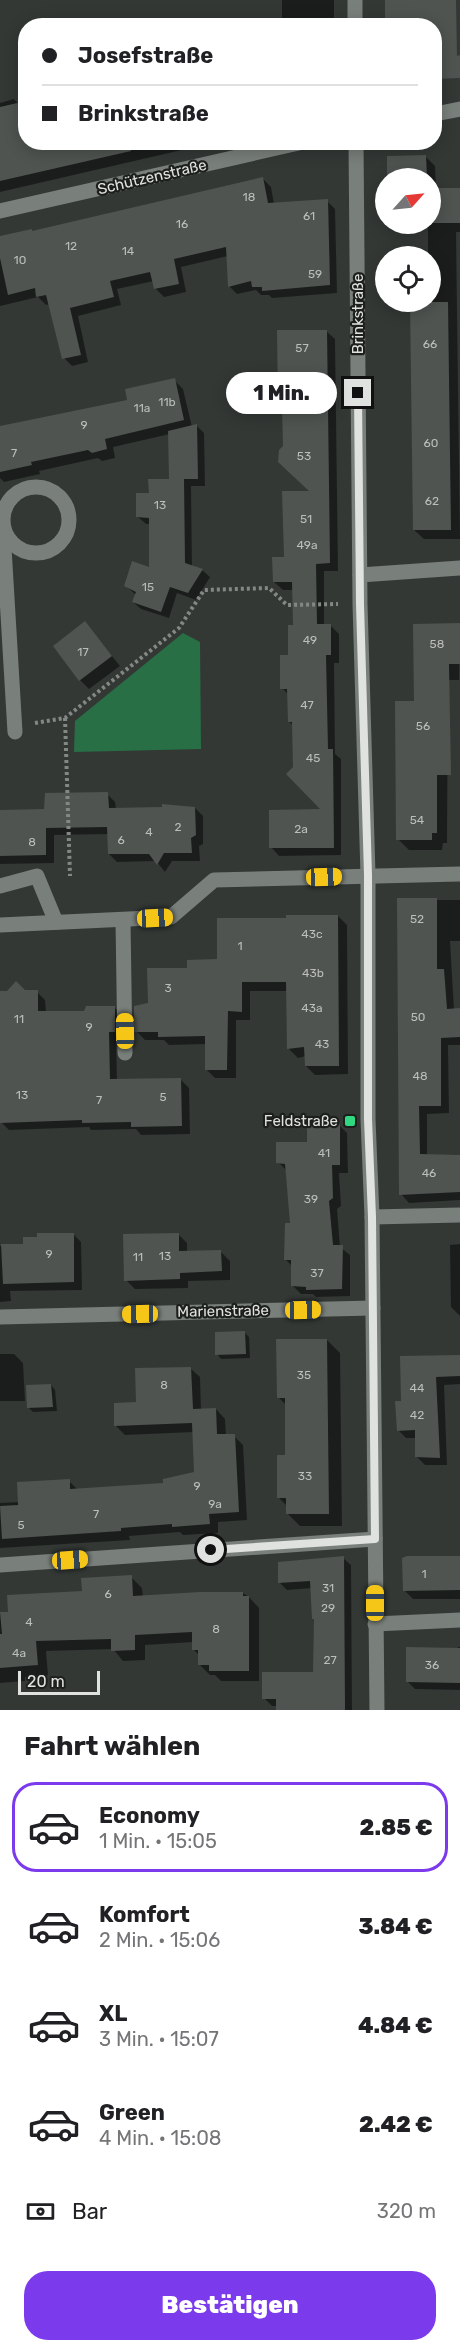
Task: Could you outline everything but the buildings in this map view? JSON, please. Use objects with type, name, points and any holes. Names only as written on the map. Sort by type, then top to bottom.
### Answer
[{"type":"street","points":[[355,0],[355,18]]},
{"type":"street","points":[[442,113],[460,109]]},
{"type":"street","name":"Schützenstraße","points":[[0,211],[268,150]]},
{"type":"street","name":"Brinkstraße","points":[[356,150],[360,604],[368,875],[368,1119],[372,1217],[377,1710]]},
{"type":"street","points":[[2,526],[12,543],[27,552],[45,553],[60,544],[69,529],[69,512],[60,496],[45,487],[28,487],[12,496],[4,511],[2,526],[15,732]]},
{"type":"street","points":[[360,575],[460,568]]},
{"type":"street","points":[[0,925],[171,917],[214,880],[460,874]]},
{"type":"street","points":[[0,886],[37,876],[56,922]]},
{"type":"street","points":[[123,920],[125,1053]]},
{"type":"street","points":[[372,1217],[460,1215]]},
{"type":"street","name":"Marienstraße","points":[[0,1317],[373,1308]]},
{"type":"street","points":[[0,1565],[375,1539]]},
{"type":"street","points":[[375,1624],[460,1620]]},
{"type":"path","points":[[15,732],[37,722],[65,718],[179,628],[204,590],[269,588],[287,605],[360,604]]},
{"type":"path","points":[[65,718],[70,876]]},
{"type":"green space","points":[[183,633],[200,642],[201,749],[74,752],[75,721]]},
{"type":"place","name":"Feldstraße","points":[[350,1121]]},
{"type":"route","points":[[211,1550],[375,1539],[372,1217],[368,1119],[368,875],[360,604],[358,393]]}]
